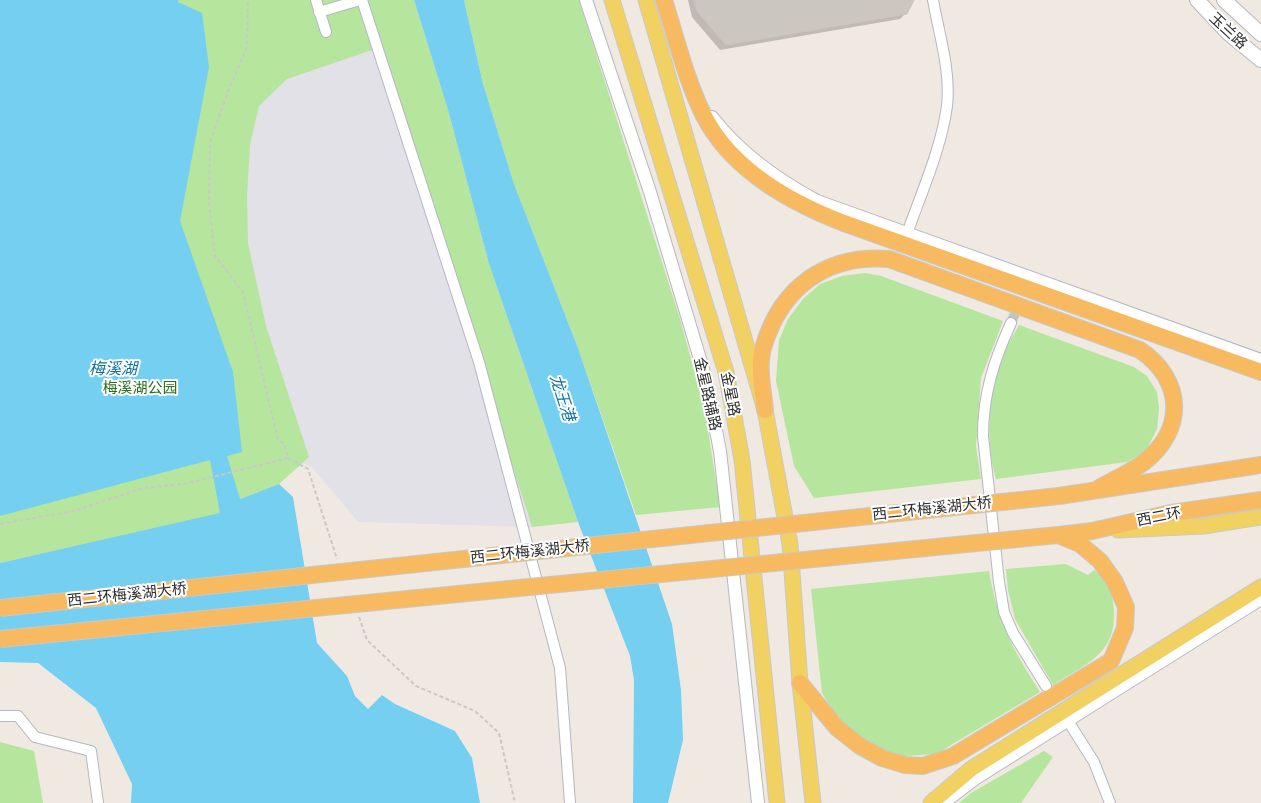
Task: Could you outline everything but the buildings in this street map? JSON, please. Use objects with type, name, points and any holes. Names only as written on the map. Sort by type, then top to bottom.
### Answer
[{"type":"highway","points":[[664,0],[694,90],[712,129],[754,175],[775,189],[815,212],[1261,372]]},
{"type":"highway","points":[[765,410],[761,364],[764,345],[781,308],[795,291],[818,272],[833,264],[854,259],[889,259],[1140,350],[1153,359],[1171,387],[1175,401],[1171,426],[1157,450],[1142,463],[1099,488]]},
{"type":"highway","points":[[1099,488],[1261,465]]},
{"type":"highway","name":"西二环梅溪湖大桥","points":[[0,608],[1059,496],[1099,488]]},
{"type":"highway","name":"西二环","points":[[1058,535],[1092,531],[1171,513],[1261,500]]},
{"type":"highway","points":[[800,683],[837,728],[860,746],[882,758],[905,765],[923,766],[953,756],[1111,661],[1125,628],[1126,608],[1115,582],[1100,560],[1080,544],[1058,535]]},
{"type":"highway","name":"西二环梅溪湖大桥","points":[[0,639],[1058,535]]},
{"type":"main road","name":"金星路","points":[[646,0],[765,410],[790,544],[800,683],[812,803]]},
{"type":"main road","name":"玉兰路","points":[[1197,0],[1228,33],[1261,60]]},
{"type":"main road","name":"玉兰路","points":[[1224,0],[1261,34]]},
{"type":"main road","name":"金星路","points":[[611,2],[726,372],[742,460],[777,803]]},
{"type":"main road","points":[[1092,531],[1204,526],[1261,517]]},
{"type":"main road","points":[[931,803],[971,769],[1261,587]]},
{"type":"street","points":[[316,0],[326,32]]},
{"type":"street","points":[[319,12],[361,0],[479,362],[560,668],[570,803]]},
{"type":"street","name":"金星路辅路","points":[[586,0],[650,192],[706,379],[720,451],[758,803]]},
{"type":"street","points":[[907,234],[941,134],[947,105],[945,62],[933,0]]},
{"type":"street","points":[[694,90],[721,128],[758,163],[817,201],[907,234],[1028,283],[1261,360]]},
{"type":"street","points":[[1011,323],[996,354],[987,387],[982,412],[984,445],[998,582],[1004,612],[1013,633],[1046,686]]},
{"type":"street","points":[[945,803],[974,780],[1067,719],[1261,600]]},
{"type":"street","points":[[0,716],[18,716],[35,737],[91,751],[98,803]]},
{"type":"street","points":[[1067,719],[1094,762],[1110,803]]},
{"type":"path","points":[[248,0],[248,47],[228,91],[210,143],[209,205],[215,256],[243,292],[278,440],[284,444],[288,458]]},
{"type":"path","points":[[0,524],[74,511],[143,488],[184,484],[288,458],[308,469],[338,562]]},
{"type":"path","points":[[358,614],[367,640],[416,686],[475,711],[499,733],[515,803]]},
{"type":"shaded area","points":[[362,0],[532,527],[358,522],[312,467],[288,458],[223,209],[247,47]]},
{"type":"green space","name":"梅溪湖公园","points":[[0,0],[414,0],[448,110],[489,264],[578,522],[532,527],[378,48],[287,79],[259,106],[250,145],[247,196],[248,243],[266,326],[309,457],[279,484],[240,499],[220,514],[0,563]]},
{"type":"green space","points":[[464,0],[579,0],[680,319],[705,411],[720,507],[636,515],[578,348],[514,184],[483,84]]},
{"type":"green space","points":[[865,273],[881,276],[1003,321],[981,378],[976,446],[981,479],[814,498],[794,466],[776,381],[779,340],[788,319],[803,299],[820,284],[842,276]]},
{"type":"green space","points":[[1019,325],[1134,367],[1147,376],[1157,392],[1159,408],[1157,429],[1146,451],[1127,462],[996,479],[990,449],[991,401],[997,370],[1002,356]]},
{"type":"green space","points":[[1066,564],[1088,575],[1094,570],[1102,576],[1108,584],[1111,593],[1114,619],[1112,633],[1107,645],[1099,654],[1079,670],[1053,685],[1015,619],[1008,590],[1006,569]]},
{"type":"green space","points":[[989,571],[997,606],[1007,634],[1021,662],[1040,692],[936,754],[890,757],[841,725],[822,693],[811,589]]},
{"type":"green space","points":[[0,742],[34,751],[43,803],[0,803]]},
{"type":"green space","points":[[1044,751],[1053,757],[1021,803],[959,803],[971,793]]},
{"type":"water","name":"梅溪湖","points":[[0,0],[178,0],[178,2],[202,13],[209,67],[180,221],[233,372],[242,452],[227,456],[240,499],[279,484],[293,497],[317,643],[347,676],[355,696],[368,709],[382,695],[395,704],[455,731],[472,758],[480,803],[131,803],[132,784],[96,708],[38,663],[0,662],[0,563],[220,513],[210,460],[0,516]]},
{"type":"water","name":"龙王港","points":[[414,0],[464,0],[483,84],[514,184],[578,348],[672,624],[681,690],[683,740],[668,803],[633,803],[634,680],[630,656],[578,522],[489,264],[448,110]]},
{"type":"tunnel","points":[[1011,323],[1026,287]]}]
